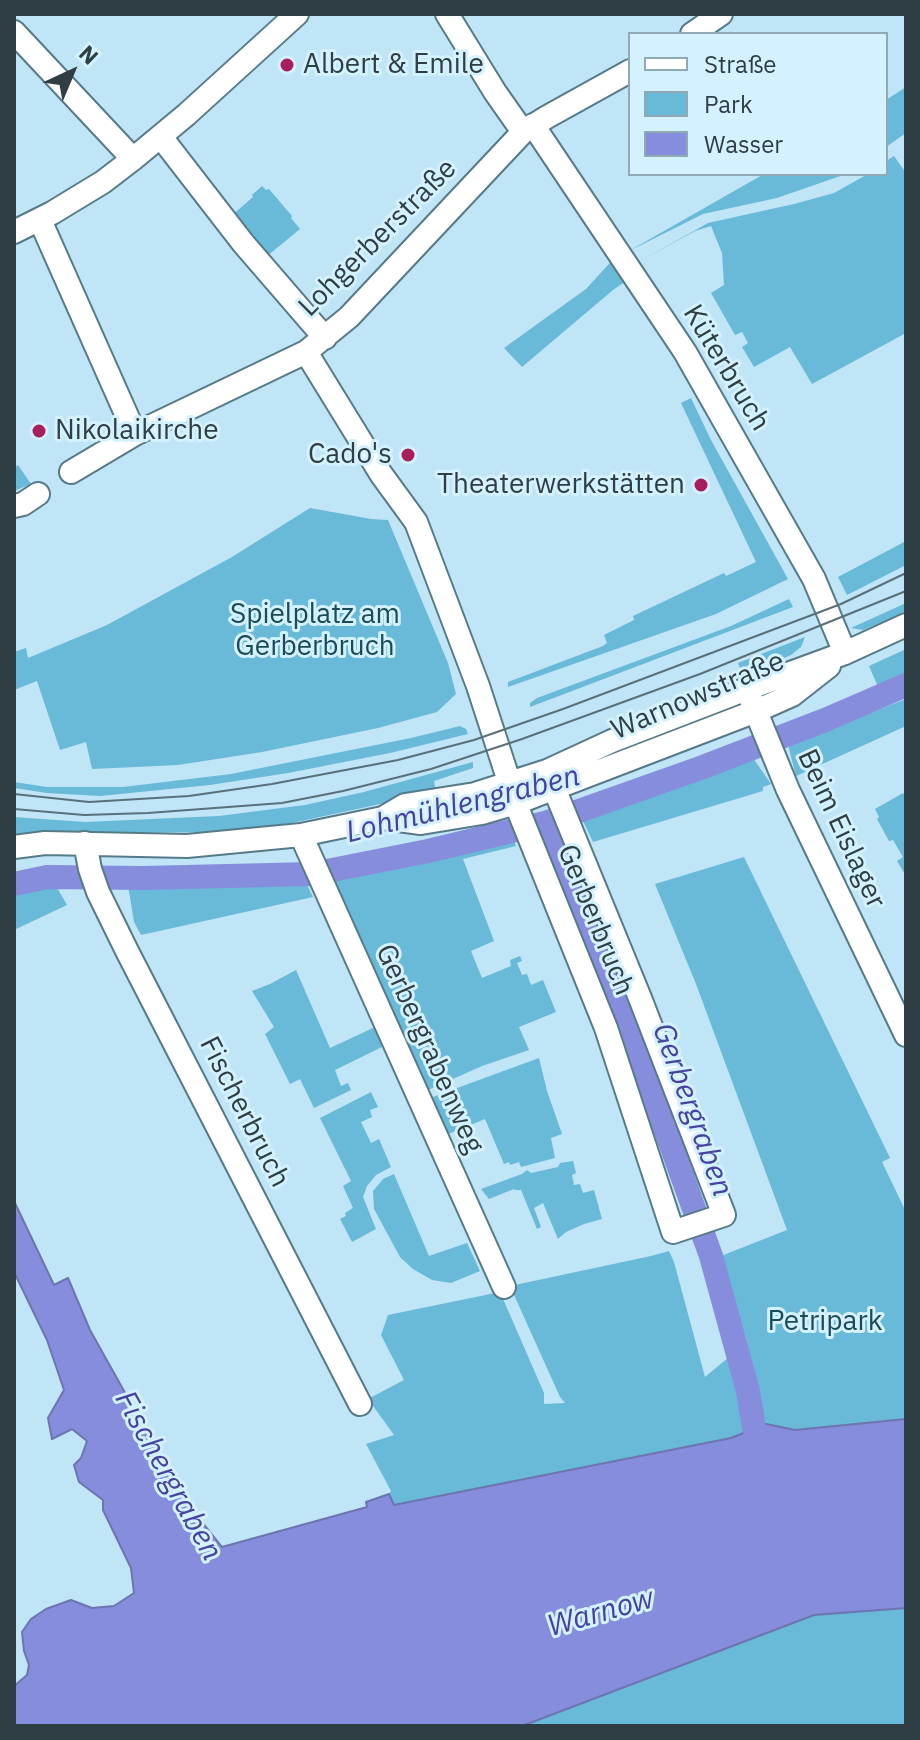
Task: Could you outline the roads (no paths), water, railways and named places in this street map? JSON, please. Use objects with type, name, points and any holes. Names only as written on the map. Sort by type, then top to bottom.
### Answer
[{"type":"street","points":[[14,232],[103,182],[133,159],[297,14]]},
{"type":"street","name":"Küterbruch","points":[[447,14],[502,103],[528,129],[685,352],[814,579],[845,653]]},
{"type":"street","points":[[695,32],[721,14]]},
{"type":"street","points":[[14,32],[133,159]]},
{"type":"street","name":"Lohgerberstraße","points":[[71,472],[135,434],[306,352],[349,317],[528,129],[628,72]]},
{"type":"street","points":[[161,137],[243,243],[325,338]]},
{"type":"street","points":[[40,220],[135,434]]},
{"type":"street","points":[[306,352],[381,474],[416,522],[478,686],[519,812]]},
{"type":"street","points":[[14,506],[38,494]]},
{"type":"street","name":"Warnowstraße","points":[[559,799],[603,745],[845,653],[906,625]]},
{"type":"street","name":"Warnowstraße","points":[[14,847],[45,843],[305,845],[383,818],[421,823],[482,813],[519,812],[760,720],[845,653]]},
{"type":"street","name":"Beim Eislager","points":[[747,689],[785,783],[906,1035]]},
{"type":"street","name":"Gerberbruch","points":[[519,812],[606,1028],[673,1232],[724,1215],[559,799]]},
{"type":"street","name":"Fischerbruch","points":[[85,843],[98,892],[360,1404]]},
{"type":"street","name":"Gerbergrabenweg","points":[[305,845],[504,1287]]},
{"type":"water","points":[[14,1201],[54,1285],[68,1278],[90,1330],[186,1502],[222,1547],[367,1507],[366,1502],[389,1494],[394,1505],[731,1438],[766,1424],[795,1430],[906,1419],[906,1608],[814,1615],[522,1726],[14,1726],[14,1686],[27,1675],[29,1665],[22,1632],[31,1619],[46,1609],[71,1600],[92,1608],[114,1606],[134,1593],[131,1568],[103,1510],[103,1500],[79,1482],[74,1465],[81,1458],[87,1441],[72,1429],[52,1439],[48,1418],[64,1390],[47,1340],[14,1272]]},
{"type":"waterway","name":"Lohmühlengraben","points":[[14,884],[47,877],[312,874],[428,851],[545,823],[703,767],[906,685]]},
{"type":"waterway","name":"Gerbergraben","points":[[545,823],[623,1012],[711,1256],[748,1391],[754,1428]]},
{"type":"tram line","points":[[14,794],[89,802],[189,796],[398,760],[474,740],[563,709],[841,604],[906,573]]},
{"type":"tram line","points":[[14,809],[84,815],[148,813],[282,803],[343,791],[431,769],[522,739],[700,674],[906,591]]},
{"type":"place","name":"Albert & Emile","points":[[287,65]]},
{"type":"place","name":"Nikolaikirche","points":[[39,431]]},
{"type":"place","name":"Cado's","points":[[408,455]]},
{"type":"place","name":"Theaterwerkstätten","points":[[701,485]]},
{"type":"park label","name":"Spielplatz am Gerberbruch","points":[[315,631]]},
{"type":"park label","name":"Petripark","points":[[825,1322]]},
{"type":"water label","name":"Fischergraben","points":[[168,1476]]},
{"type":"water label","name":"Warnow","points":[[601,1613]]}]
